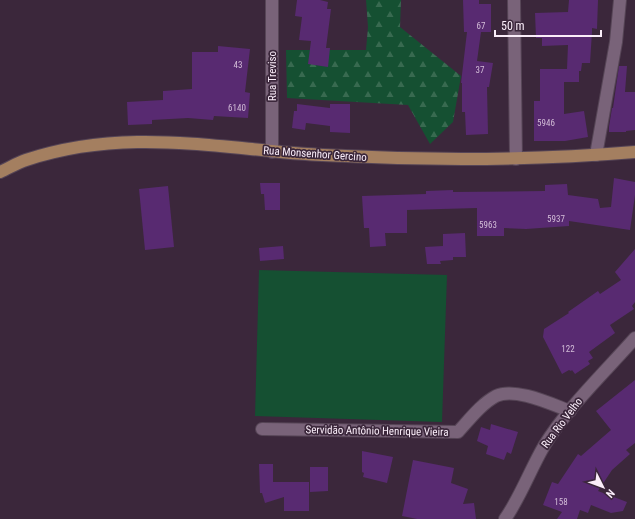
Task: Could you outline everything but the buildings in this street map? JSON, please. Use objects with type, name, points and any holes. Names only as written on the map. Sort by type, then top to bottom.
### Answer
[{"type":"main road","name":"Rua Monsenhor Gercino","points":[[0,172],[24,160],[54,152],[115,142],[154,141],[193,143],[272,152],[398,159],[516,159],[635,152]]},
{"type":"street","name":"Rua Treviso","points":[[272,0],[272,152]]},
{"type":"street","points":[[514,0],[516,159]]},
{"type":"street","points":[[596,155],[616,42],[620,0]]},
{"type":"street","name":"Rua Rio Velho","points":[[505,519],[518,498],[544,447],[570,410],[635,338]]},
{"type":"street","name":"Servidão Antônio Henrique Vieira","points":[[262,429],[458,432],[483,406],[496,396],[508,393],[524,396],[570,410]]},
{"type":"green space","points":[[366,0],[401,0],[400,27],[461,76],[453,122],[430,144],[408,105],[287,98],[286,50],[366,50],[368,27]]},
{"type":"green space","points":[[259,270],[447,275],[442,422],[255,416]]}]
